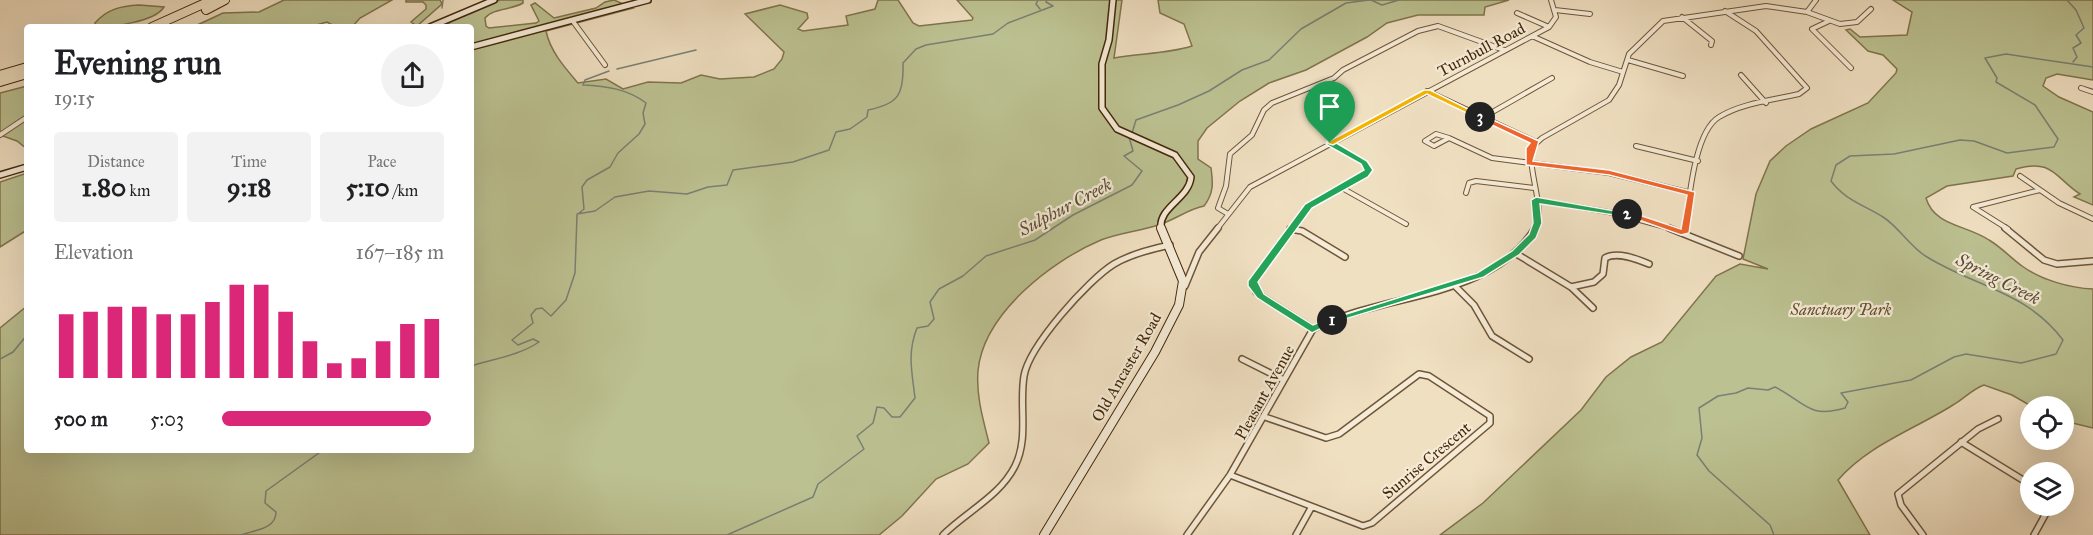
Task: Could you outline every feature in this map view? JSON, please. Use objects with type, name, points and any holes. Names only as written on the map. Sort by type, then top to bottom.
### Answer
[{"type":"highway","points":[[159,24],[212,0]]},
{"type":"highway","points":[[173,24],[225,0]]},
{"type":"highway","points":[[0,75],[24,68]]},
{"type":"highway","points":[[0,82],[24,75]]},
{"type":"street","points":[[437,24],[494,0]]},
{"type":"street","points":[[474,46],[648,0]]},
{"type":"street","points":[[1113,0],[1108,40],[1102,64],[1101,103],[1113,126],[1174,155],[1191,177],[1189,190],[1161,220],[1160,228],[1178,261],[1184,288]]},
{"type":"street","points":[[1551,0],[1555,10],[1590,14]]},
{"type":"street","points":[[1807,12],[1816,0]]},
{"type":"street","points":[[1330,143],[1368,167],[1365,175],[1308,206],[1253,281],[1253,286],[1261,296],[1312,329],[1330,321],[1481,275],[1515,253],[1533,236],[1537,223],[1536,200],[1529,163],[1531,148],[1536,142],[1609,100],[1619,85],[1628,60],[1640,42],[1663,21],[1766,6],[1807,12],[1832,22]]},
{"type":"street","points":[[1851,68],[1812,29],[1832,22],[1857,22],[1871,9]]},
{"type":"street","name":"Turnbull Road","points":[[1184,288],[1199,252],[1250,187],[1549,27],[1556,17],[1555,10]]},
{"type":"street","points":[[1684,233],[1698,161],[1705,135],[1713,121],[1731,112],[1806,91],[1807,88],[1756,32],[1725,11]]},
{"type":"street","points":[[1517,13],[1549,27]]},
{"type":"street","points":[[1682,17],[1706,35],[1712,41],[1711,45]]},
{"type":"street","points":[[572,21],[604,65]]},
{"type":"street","points":[[1228,214],[1218,208],[1218,203],[1226,186],[1230,154],[1252,135],[1264,110],[1272,103],[1334,78],[1342,70],[1429,27],[1448,27],[1504,50]]},
{"type":"street","points":[[1532,36],[1577,57],[1623,72]]},
{"type":"street","points":[[1628,60],[1683,76]]},
{"type":"street","points":[[1742,75],[1766,103]]},
{"type":"street","points":[[1482,118],[1551,78]]},
{"type":"street","points":[[2081,88],[2093,92]]},
{"type":"street","points":[[1427,91],[1536,142]]},
{"type":"street","points":[[0,135],[24,119]]},
{"type":"street","points":[[1449,138],[1434,146],[1425,141],[1439,134],[1449,138],[1486,156],[1609,172],[1691,194]]},
{"type":"street","points":[[1636,146],[1698,161]]},
{"type":"street","points":[[0,175],[24,168]]},
{"type":"street","points":[[2020,176],[2040,190],[2093,219]]},
{"type":"street","points":[[1466,193],[1469,183],[1476,181],[1533,188]]},
{"type":"street","points":[[1342,188],[1406,224]]},
{"type":"street","points":[[2040,190],[1973,207],[2012,232],[2044,260],[2063,264],[2093,261]]},
{"type":"street","points":[[1536,200],[1621,213],[1684,233],[1738,256]]},
{"type":"street","points":[[1290,229],[1302,231],[1345,257]]},
{"type":"street","points":[[943,535],[1007,480],[1017,464],[1021,450],[1026,366],[1079,293],[1109,266],[1143,251],[1170,245]]},
{"type":"street","points":[[1515,253],[1571,287],[1593,308]]},
{"type":"street","points":[[1571,287],[1594,282],[1603,274],[1605,258],[1610,255],[1634,258],[1649,264]]},
{"type":"street","points":[[1454,285],[1474,305],[1492,336],[1529,360]]},
{"type":"street","name":"Old Ancaster Road","points":[[1044,535],[1155,352],[1169,326],[1184,288]]},
{"type":"street","name":"Pleasant Avenue","points":[[1187,535],[1230,475],[1265,417],[1312,329]]},
{"type":"street","points":[[1242,359],[1284,380]]},
{"type":"street","name":"Sunrise Crescent","points":[[1230,475],[1352,524],[1363,526],[1372,523],[1490,423],[1490,416],[1429,376],[1419,374],[1339,434],[1326,438],[1265,417]]},
{"type":"street","points":[[1923,535],[1901,505],[1898,494],[1978,429],[1998,419]]},
{"type":"street","points":[[1961,442],[2020,478]]},
{"type":"street","points":[[1296,535],[1311,508]]},
{"type":"street","points":[[2034,535],[2047,516]]},
{"type":"green space","points":[[284,0],[392,0],[360,18],[355,24],[327,22],[320,24],[199,24],[223,13],[259,12]]},
{"type":"green space","points":[[406,0],[440,0],[442,4],[419,24],[414,24],[411,22],[426,9],[426,5],[423,2],[406,2]]},
{"type":"green space","points":[[500,0],[523,0],[523,3],[488,15],[485,18],[486,26],[489,28],[536,23],[539,21],[531,5],[535,3],[554,18],[596,8],[605,2],[614,0],[633,8],[546,31],[554,52],[578,83],[606,79],[623,89],[648,82],[681,83],[701,75],[720,79],[754,77],[774,69],[782,59],[784,52],[745,14],[780,5],[807,13],[808,18],[798,29],[803,31],[848,25],[846,16],[875,9],[878,0],[898,0],[913,23],[919,26],[972,20],[973,18],[957,0],[1122,0],[1114,58],[1173,51],[1192,46],[1184,24],[1160,13],[1158,0],[1509,0],[1485,7],[1484,15],[1418,15],[1387,23],[1367,37],[1306,70],[1269,83],[1240,101],[1207,128],[1198,141],[1198,159],[1211,168],[1212,178],[1211,192],[1204,206],[1158,225],[1101,240],[1082,249],[1061,261],[1023,292],[992,329],[983,350],[978,371],[980,407],[989,443],[968,464],[936,479],[902,516],[879,535],[0,535],[0,328],[24,308],[24,453],[474,453],[474,24],[444,24]]},
{"type":"green space","name":"Sanctuary Park","points":[[1893,0],[2093,0],[2093,80],[2057,74],[2046,78],[2043,86],[2059,97],[2093,112],[2093,205],[2074,197],[2080,194],[2052,171],[2038,166],[2016,169],[2013,176],[1947,186],[1926,198],[1930,207],[1944,220],[1989,240],[2030,271],[2056,282],[2093,289],[2093,428],[2074,423],[2074,396],[2020,396],[2020,400],[1984,385],[1979,387],[1938,414],[1878,447],[1863,457],[1838,480],[1870,535],[1440,535],[1483,503],[1581,410],[1606,377],[1631,357],[1662,342],[1716,276],[1740,264],[1768,269],[1743,259],[1756,194],[1770,161],[1786,146],[1811,129],[1868,103],[1896,73],[1897,69],[1883,55],[1868,51],[1846,30],[1850,29],[1860,37],[1907,35],[1912,12]]},
{"type":"green space","points":[[139,5],[164,7],[143,20],[126,24],[95,24],[109,11]]},
{"type":"green space","points":[[24,87],[24,147],[17,141],[0,135],[0,93]]},
{"type":"green space","points":[[24,174],[24,232],[0,247],[0,182]]},
{"type":"waterway","points":[[442,8],[443,0]]},
{"type":"waterway","points":[[1038,0],[1036,4],[1040,9]]},
{"type":"waterway","points":[[578,214],[595,211],[615,197],[649,191],[687,194],[708,187],[727,185],[733,170],[793,162],[829,150],[836,132],[850,129],[867,117],[868,110],[893,101],[901,90],[903,63],[916,49],[926,45],[993,34],[1008,23],[1053,6],[1046,2],[1047,0]]},
{"type":"waterway","points":[[1132,133],[1136,120],[1178,105],[1209,91],[1242,70],[1269,60],[1301,29],[1346,3],[1369,0]]},
{"type":"waterway","points":[[1371,0],[1382,5],[1399,0]]},
{"type":"waterway","points":[[2067,0],[2076,10],[2084,28],[2076,35],[2081,43],[2073,48],[2077,57],[2073,62]]},
{"type":"waterway","points":[[617,69],[696,50]]},
{"type":"waterway","name":"Spring Creek","points":[[1774,535],[1770,525],[1709,471],[1697,455],[1702,438],[1699,408],[1718,396],[1748,388],[1768,390],[1775,387],[1807,407],[1833,411],[1845,408],[1848,402],[1841,393],[1911,380],[1954,357],[1966,354],[2021,363],[2056,354],[2063,340],[2033,311],[2000,292],[1927,257],[1889,221],[1842,193],[1831,181],[1836,165],[1850,156],[1894,154],[1960,140],[1974,141],[2007,153],[2054,147],[2058,139],[2035,105],[1996,82],[1997,78],[1985,58],[2006,54],[2093,67]]},
{"type":"waterway","points":[[578,214],[584,209],[582,187],[587,180],[610,167],[618,153],[639,134],[645,124],[643,113],[646,103],[639,98],[616,89],[583,85],[585,80],[609,71]]},
{"type":"waterway","name":"Sulphur Creek","points":[[727,535],[813,497],[818,484],[864,449],[857,436],[873,423],[877,407],[884,408],[892,417],[900,417],[915,398],[911,363],[914,337],[917,328],[928,326],[934,319],[930,302],[939,289],[963,276],[986,256],[1035,240],[1073,215],[1132,185],[1142,171],[1124,156],[1133,151],[1129,137]]},
{"type":"waterway","points":[[474,365],[515,354],[539,342],[533,339],[518,345],[512,340],[533,323],[531,315],[536,309],[542,308],[551,316],[566,300],[575,273],[577,215]]},
{"type":"waterway","points":[[0,359],[13,352],[24,339]]},
{"type":"waterway","points":[[241,535],[264,528],[272,522],[276,512],[265,503],[266,491],[319,453]]},
{"type":"route","points":[[1427,91],[1536,142],[1529,154],[1529,163],[1609,172],[1691,194],[1684,233],[1621,213],[1536,200],[1538,214],[1533,236],[1515,253],[1481,275],[1330,321],[1312,329],[1256,292],[1253,281],[1308,206],[1365,175],[1369,170],[1364,163],[1330,143],[1427,91]]}]
